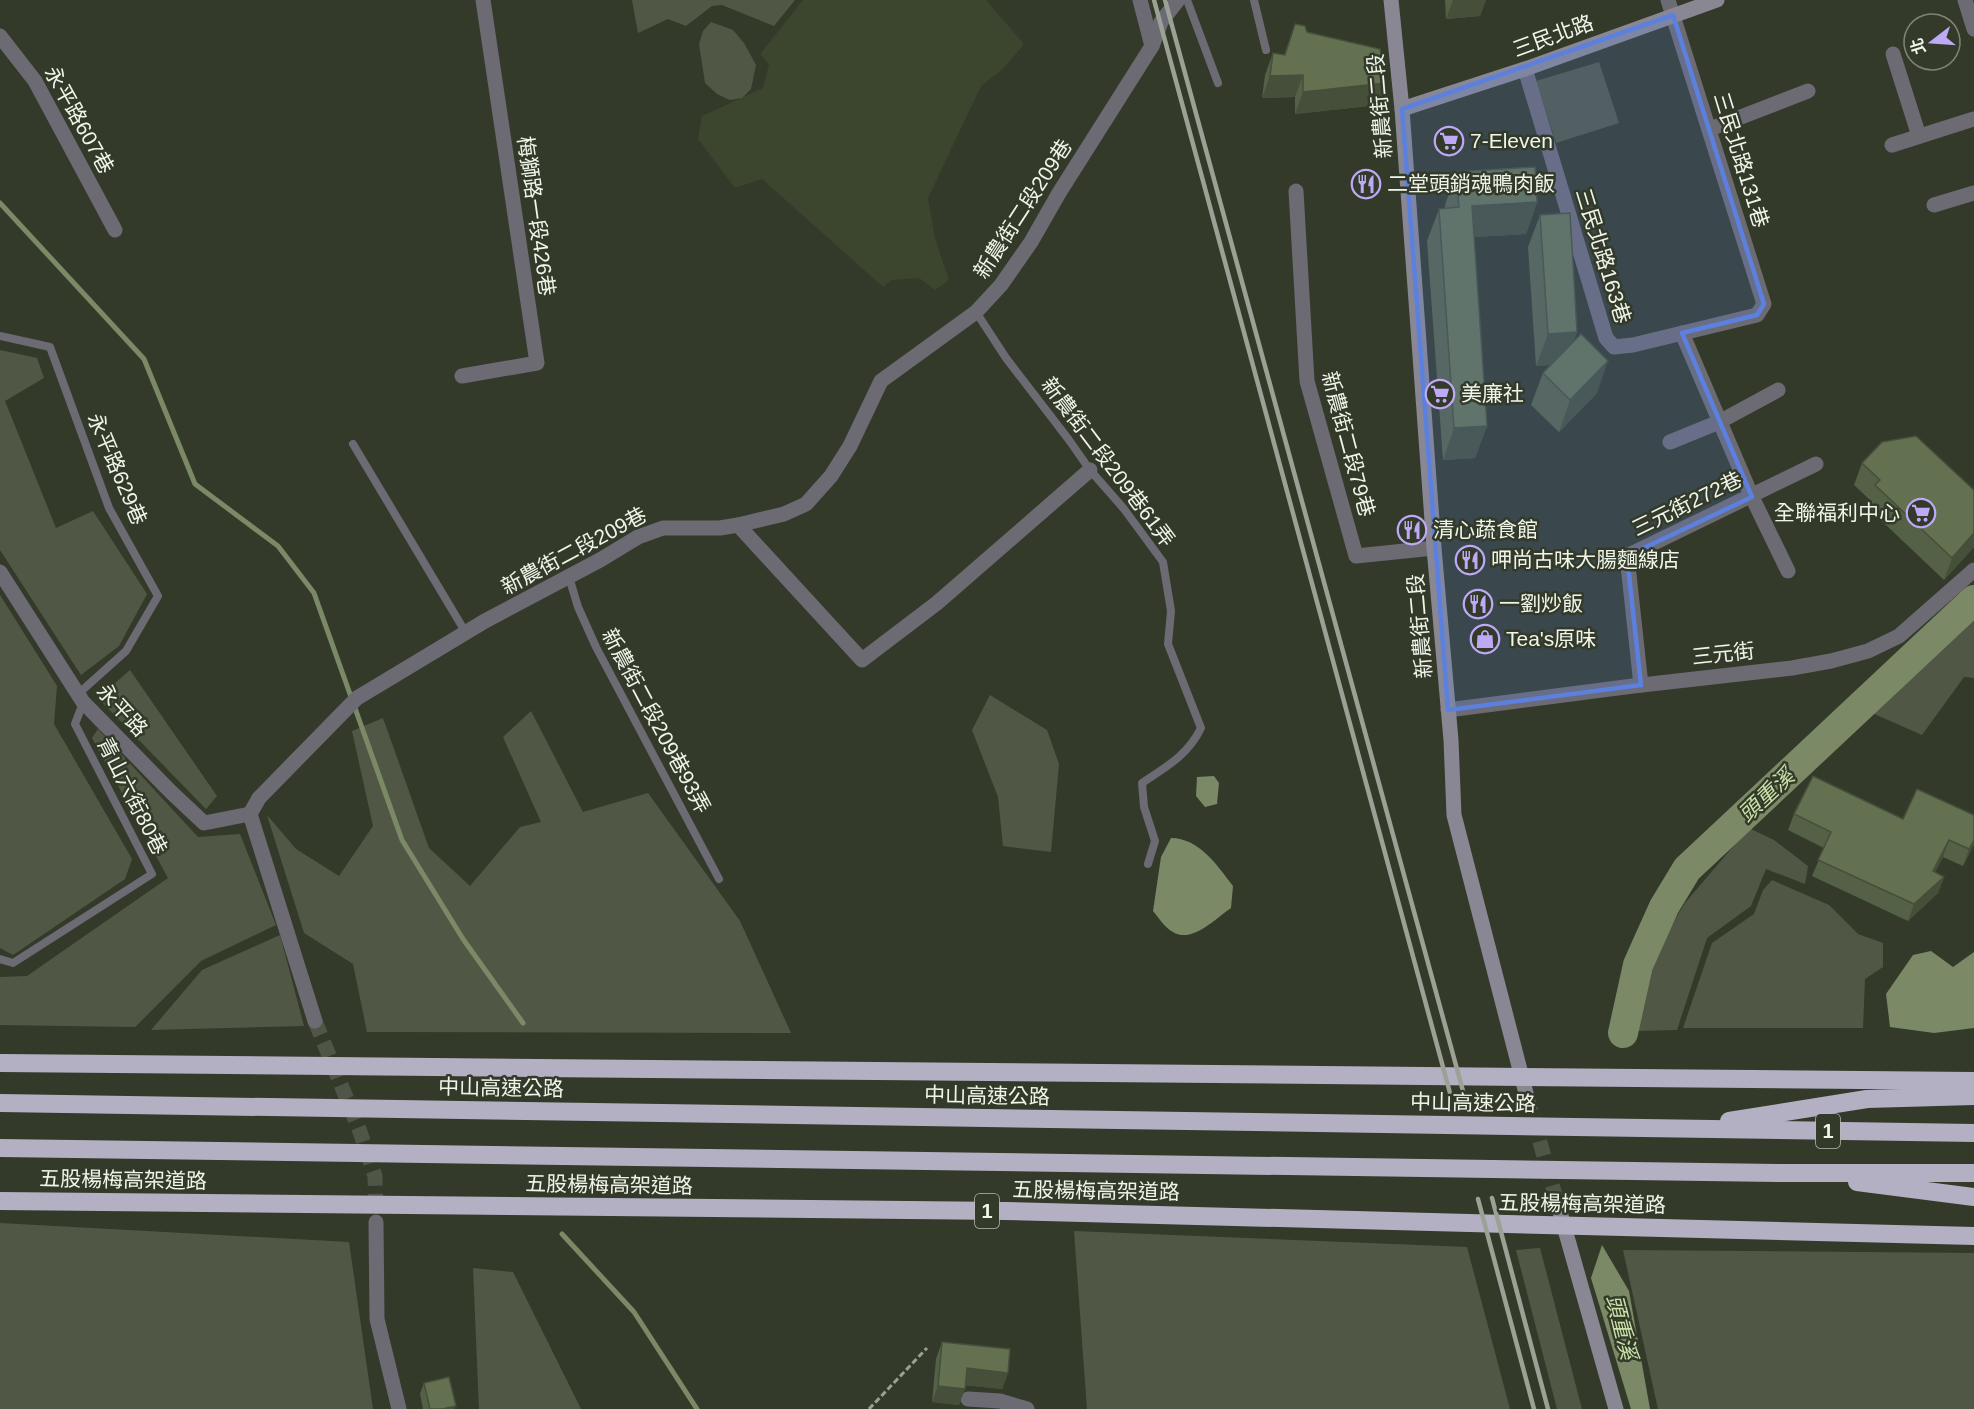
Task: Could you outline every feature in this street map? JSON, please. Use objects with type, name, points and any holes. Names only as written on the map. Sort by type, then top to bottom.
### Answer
[{"type":"highway","points":[[0,1064],[1974,1081]]},
{"type":"highway","points":[[1683,1129],[1867,1099],[1974,1096]]},
{"type":"highway","name":"中山高速公路","points":[[0,1103],[1974,1133]]},
{"type":"highway","name":"1","points":[[0,1148],[1778,1173],[1974,1173]]},
{"type":"highway","points":[[1778,1173],[1974,1197]]},
{"type":"highway","name":"五股楊梅高架道路","points":[[0,1202],[1005,1211],[1974,1236]]},
{"type":"street","name":"梅獅路一段426巷","points":[[462,376],[537,363],[483,0]]},
{"type":"street","points":[[1140,0],[1152,46]]},
{"type":"street","name":"新農街二段209巷","points":[[250,814],[259,798],[357,698],[466,633],[638,537],[663,528],[720,528],[738,525],[784,514],[807,504],[831,476],[850,446],[881,381],[976,312],[1001,285],[1031,242],[1059,193],[1152,46],[1161,22],[1178,0]]},
{"type":"street","name":"新農街二段","points":[[1391,0],[1402,109],[1454,815],[1527,1097]]},
{"type":"street","name":"三民北路131巷","points":[[1668,0],[1764,304],[1757,315]]},
{"type":"street","name":"三民北路","points":[[1402,109],[1525,69],[1718,0]]},
{"type":"street","points":[[1965,0],[1974,29]]},
{"type":"street","name":"永平路607巷","points":[[0,36],[35,81],[115,230]]},
{"type":"street","points":[[1893,54],[1919,136]]},
{"type":"street","name":"三民北路163巷","points":[[1525,69],[1606,338],[1614,347],[1633,345],[1757,315]]},
{"type":"street","points":[[1710,129],[1808,91]]},
{"type":"street","points":[[1892,145],[1974,119]]},
{"type":"street","name":"新農街二段79巷","points":[[1296,191],[1307,381],[1356,556],[1434,548]]},
{"type":"street","points":[[1934,205],[1974,192]]},
{"type":"street","points":[[1682,333],[1752,497],[1788,571]]},
{"type":"street","points":[[1670,442],[1719,422],[1778,390]]},
{"type":"street","name":"三元街272巷","points":[[1641,685],[1627,556],[1816,464]]},
{"type":"street","points":[[738,525],[862,660],[937,603],[1090,470]]},
{"type":"street","name":"三元街","points":[[1448,710],[1792,668],[1831,661],[1868,651],[1899,636],[1974,570]]},
{"type":"street","name":"永平路","points":[[0,572],[81,698],[171,792],[204,823],[250,814]]},
{"type":"street","points":[[250,814],[315,1021]]},
{"type":"street","points":[[1560,1212],[1616,1409]]},
{"type":"street","points":[[376,1222],[377,1319],[399,1409]]},
{"type":"street","points":[[968,1399],[1000,1401],[1027,1409]]},
{"type":"lane","points":[[1187,0],[1218,83]]},
{"type":"lane","points":[[1254,0],[1266,50]]},
{"type":"lane","name":"新農街二段209巷61弄","points":[[976,312],[1006,358],[1090,470],[1125,509],[1162,562],[1171,611],[1168,644],[1201,728],[1194,744],[1177,759],[1142,783],[1144,807],[1155,842],[1148,864]]},
{"type":"lane","name":"永平路629巷","points":[[0,336],[50,347],[109,508],[158,596],[126,651],[81,698]]},
{"type":"lane","points":[[353,444],[466,633]]},
{"type":"lane","name":"新農街二段209巷93弄","points":[[568,577],[578,607],[596,647],[719,879]]},
{"type":"lane","name":"青山六街80巷","points":[[0,959],[13,963],[152,874],[75,724],[81,698]]},
{"type":"path","points":[[869,1409],[927,1348]]},
{"type":"highlighted area","points":[[1673,15],[1764,304],[1757,315],[1682,333],[1752,497],[1627,556],[1641,685],[1448,710],[1402,109]]},
{"type":"shaded area","points":[[632,0],[795,0],[774,26],[722,5],[712,6],[686,26],[668,19],[638,33]]},
{"type":"shaded area","points":[[803,0],[986,0],[1024,44],[1004,68],[981,86],[928,198],[935,239],[949,280],[935,290],[919,278],[892,280],[883,287],[762,179],[735,188],[698,139],[702,116],[763,88],[769,64],[760,54]]},
{"type":"shaded area","points":[[711,22],[733,30],[744,43],[756,65],[751,89],[742,98],[730,100],[717,94],[705,83],[699,44],[703,31]]},
{"type":"shaded area","points":[[1599,62],[1619,123],[1556,143],[1536,81]]},
{"type":"shaded area","points":[[0,350],[37,358],[44,378],[5,401],[56,528],[93,511],[147,594],[119,646],[81,675],[0,550]]},
{"type":"shaded area","points":[[0,595],[57,686],[54,724],[132,859],[125,879],[13,955],[0,948]]},
{"type":"shaded area","points":[[1974,618],[1974,678],[1964,677],[1922,735],[1872,713]]},
{"type":"shaded area","points":[[130,670],[217,796],[206,809],[98,698]]},
{"type":"shaded area","points":[[990,695],[1047,730],[1059,764],[1051,852],[1003,846],[998,797],[972,730]]},
{"type":"shaded area","points":[[531,711],[583,812],[648,793],[740,921],[791,1033],[367,1032],[353,964],[304,933],[267,815],[296,849],[339,876],[373,826],[352,731],[383,718],[429,848],[470,886],[520,827],[541,822],[503,737]]},
{"type":"shaded area","points":[[98,729],[198,837],[240,834],[276,925],[201,961],[135,1027],[0,1025],[0,977],[27,976],[168,878],[92,738]]},
{"type":"shaded area","points":[[1749,828],[1774,840],[1808,866],[1805,884],[1766,869],[1751,906],[1707,938],[1677,1030],[1636,1031],[1655,952],[1685,903]]},
{"type":"shaded area","points":[[1772,880],[1829,905],[1858,934],[1883,943],[1883,967],[1865,979],[1863,1028],[1683,1028],[1712,943],[1754,914],[1763,890]]},
{"type":"shaded area","points":[[280,935],[304,1026],[151,1030],[202,970]]},
{"type":"shaded area","points":[[0,1223],[349,1242],[373,1409],[0,1409]]},
{"type":"shaded area","points":[[1074,1231],[1467,1247],[1510,1409],[1087,1409]]},
{"type":"shaded area","points":[[1540,1248],[1582,1409],[1557,1409],[1516,1250]]},
{"type":"shaded area","points":[[1623,1250],[1974,1253],[1974,1409],[1658,1409]]},
{"type":"shaded area","points":[[473,1268],[513,1272],[581,1409],[479,1409]]},
{"type":"water","points":[[1214,776],[1219,783],[1217,804],[1205,807],[1196,796],[1197,777]]},
{"type":"water","points":[[1171,838],[1181,839],[1199,848],[1214,862],[1233,886],[1231,908],[1204,928],[1188,935],[1180,935],[1170,930],[1153,911],[1161,857]]},
{"type":"water","points":[[1931,951],[1953,967],[1974,952],[1974,1028],[1934,1033],[1890,1027],[1886,994],[1913,955]]},
{"type":"water","points":[[1602,1245],[1629,1291],[1650,1409],[1631,1409],[1591,1278]]},
{"type":"building","points":[[1295,24],[1305,26],[1307,32],[1380,49],[1386,83],[1303,92],[1303,75],[1270,76],[1273,53],[1285,55]]},
{"type":"building","points":[[1535,167],[1537,202],[1472,206],[1487,426],[1454,428],[1439,209],[1459,207],[1456,172]]},
{"type":"building","points":[[1570,213],[1577,332],[1548,334],[1540,215]]},
{"type":"building","points":[[1581,334],[1608,361],[1570,400],[1543,373]]},
{"type":"building","name":"全聯福利中心","points":[[1916,436],[1974,490],[1974,533],[1952,558],[1875,485],[1880,480],[1862,463],[1882,442]]},
{"type":"building","points":[[1813,776],[1903,819],[1917,789],[1974,815],[1974,840],[1969,849],[1949,840],[1933,871],[1944,877],[1914,904],[1818,860],[1831,832],[1794,814]]},
{"type":"building","points":[[942,1342],[1010,1349],[1008,1373],[967,1368],[965,1389],[938,1386]]},
{"type":"building","points":[[449,1377],[456,1406],[430,1409],[424,1383]]},
{"type":"waterway","points":[[0,203],[144,359],[195,484],[278,546],[314,593],[402,840],[463,939],[523,1023]]},
{"type":"waterway","name":"頭重溪","points":[[1623,1033],[1638,965],[1664,907],[1687,869],[1974,600]]},
{"type":"waterway","points":[[562,1234],[634,1312],[697,1409]]},
{"type":"tunnel","points":[[315,1021],[359,1129],[375,1176],[376,1216]]},
{"type":"tunnel","points":[[1527,1097],[1560,1212]]},
{"type":"railway","points":[[1154,0],[1450,1093]]},
{"type":"railway","points":[[1165,0],[1463,1091]]},
{"type":"railway","points":[[1492,1198],[1548,1409]]},
{"type":"railway","points":[[1478,1199],[1534,1409]]},
{"type":"place","name":"7-Eleven","points":[[1449,141]]},
{"type":"place","name":"二堂頭銷魂鴨肉飯","points":[[1366,184]]},
{"type":"place","name":"美廉社","points":[[1440,394]]},
{"type":"place","name":"全聯福利中心","points":[[1921,513]]},
{"type":"place","name":"清心蔬食館","points":[[1412,530]]},
{"type":"place","name":"呷尚古味大腸麵線店","points":[[1470,560]]},
{"type":"place","name":"一劉炒飯","points":[[1478,604]]},
{"type":"place","name":"Tea's原味","points":[[1485,639]]}]
